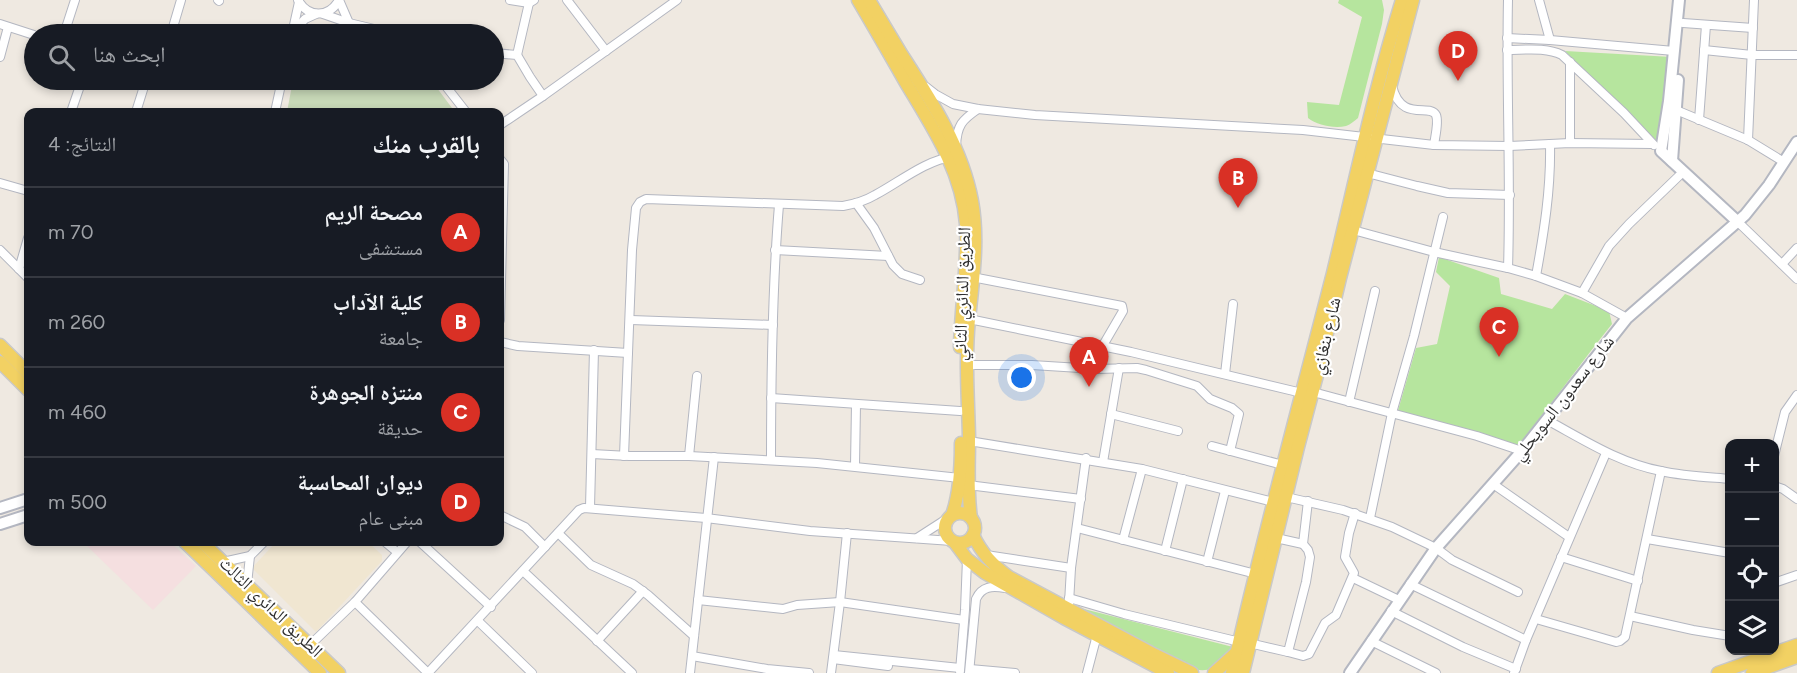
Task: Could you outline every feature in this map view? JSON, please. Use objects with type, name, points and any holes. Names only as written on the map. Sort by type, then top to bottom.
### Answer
[{"type":"main road","name":"الطريق الدائري الثاني","points":[[858,0],[898,59],[955,154],[956,174],[966,223],[960,320],[960,411],[965,437]]},
{"type":"main road","points":[[869,0],[898,59]]},
{"type":"main road","points":[[1679,0],[1669,101],[1656,147],[1738,222]]},
{"type":"main road","points":[[1672,161],[1684,0]]},
{"type":"main road","name":"شارع بنغازي","points":[[1243,673],[1242,646],[1273,502],[1308,392],[1353,230],[1367,173],[1370,137],[1392,84],[1405,3]]},
{"type":"main road","name":"شارع بنغازي","points":[[1232,673],[1276,538],[1308,392],[1405,3]]},
{"type":"main road","name":"الطريق الدائري الثاني","points":[[898,59],[920,81],[943,123],[972,200],[975,222],[966,365],[965,437]]},
{"type":"main road","name":"شارع سعدون السويحلي","points":[[1350,673],[1436,548],[1522,451],[1627,318],[1738,222],[1769,185],[1797,142]]},
{"type":"main road","points":[[0,345],[24,368]]},
{"type":"main road","points":[[0,363],[24,386]]},
{"type":"main road","points":[[954,542],[966,542],[973,536],[975,525],[971,518],[964,482],[965,437]]},
{"type":"main road","points":[[964,482],[945,526],[945,531],[967,559],[1011,588],[1067,608],[1097,635],[1168,673]]},
{"type":"main road","points":[[0,508],[24,500]]},
{"type":"main road","points":[[950,517],[962,513],[971,518]]},
{"type":"main road","points":[[0,524],[24,516]]},
{"type":"main road","points":[[973,536],[991,563],[1010,577],[1192,673]]},
{"type":"main road","name":"الطريق الدائري الثالث","points":[[189,546],[320,673]]},
{"type":"main road","name":"الطريق الدائري الثالث","points":[[206,546],[339,673]]},
{"type":"main road","points":[[1779,650],[1797,645]]},
{"type":"main road","points":[[1214,673],[1226,664],[1242,646]]},
{"type":"main road","points":[[1718,673],[1741,669],[1757,655]]},
{"type":"main road","points":[[1752,673],[1797,657]]},
{"type":"street","points":[[67,24],[75,0]]},
{"type":"street","points":[[174,24],[181,0]]},
{"type":"street","points":[[300,24],[305,19],[330,11],[339,0],[349,23]]},
{"type":"street","points":[[510,0],[531,2],[518,55],[543,96]]},
{"type":"street","points":[[567,0],[606,51]]},
{"type":"street","points":[[1508,0],[1510,195],[1508,268]]},
{"type":"street","points":[[1539,0],[1550,40]]},
{"type":"street","points":[[1748,140],[1754,0]]},
{"type":"street","points":[[299,1],[309,12],[353,24]]},
{"type":"street","points":[[294,24],[299,1]]},
{"type":"street","points":[[504,122],[673,1]]},
{"type":"street","points":[[1683,23],[1753,28]]},
{"type":"street","points":[[1698,120],[1706,25]]},
{"type":"street","points":[[0,57],[4,26],[24,32]]},
{"type":"street","points":[[1507,38],[1674,51]]},
{"type":"street","points":[[1507,50],[1556,52],[1570,62],[1624,113],[1656,147]]},
{"type":"street","points":[[1704,50],[1752,55],[1797,55]]},
{"type":"street","points":[[504,53],[518,55]]},
{"type":"street","points":[[1570,62],[1570,143]]},
{"type":"street","points":[[920,81],[935,94],[953,104],[1035,115],[1303,130],[1434,145],[1509,146],[1570,143],[1656,147]]},
{"type":"street","points":[[1392,84],[1395,98],[1404,107],[1435,114],[1437,119],[1434,145]]},
{"type":"street","points":[[72,108],[79,90]]},
{"type":"street","points":[[137,108],[143,90]]},
{"type":"street","points":[[276,108],[280,90]]},
{"type":"street","points":[[449,90],[463,108]]},
{"type":"street","points":[[624,456],[632,250],[636,208],[640,202],[646,199],[843,206],[856,203],[873,197],[955,154],[958,127],[963,120],[978,109]]},
{"type":"street","points":[[1676,110],[1748,140],[1784,162]]},
{"type":"street","points":[[1536,276],[1548,199],[1550,144]]},
{"type":"street","points":[[1582,293],[1609,246],[1683,172]]},
{"type":"street","points":[[1367,173],[1448,193],[1510,195]]},
{"type":"street","points":[[0,183],[24,190]]},
{"type":"street","points":[[856,203],[874,228],[892,265],[902,274],[920,280]]},
{"type":"street","points":[[771,460],[775,250],[779,205]]},
{"type":"street","points":[[1370,518],[1392,413],[1414,336],[1443,217]]},
{"type":"street","points":[[1738,222],[1797,279]]},
{"type":"street","points":[[1353,230],[1536,276],[1582,293],[1627,318]]},
{"type":"street","points":[[1782,264],[1797,248]]},
{"type":"street","points":[[0,250],[24,274]]},
{"type":"street","points":[[775,250],[888,256]]},
{"type":"street","points":[[19,269],[24,252]]},
{"type":"street","points":[[972,277],[1122,306],[1123,311],[1102,347],[1096,369]]},
{"type":"street","points":[[1349,402],[1375,291]]},
{"type":"street","points":[[1225,374],[1233,304]]},
{"type":"street","points":[[969,319],[1308,392],[1483,438],[1522,451]]},
{"type":"street","points":[[631,320],[773,325]]},
{"type":"street","points":[[504,343],[518,346],[628,353]]},
{"type":"street","points":[[590,507],[594,350]]},
{"type":"street","points":[[1159,373],[1162,360]]},
{"type":"street","points":[[966,365],[1137,368],[1159,373],[1197,387],[1212,401],[1236,410],[1239,414],[1230,451]]},
{"type":"street","points":[[1103,462],[1119,368]]},
{"type":"street","points":[[690,456],[697,376]]},
{"type":"street","points":[[771,398],[960,411]]},
{"type":"street","points":[[1778,439],[1785,412],[1796,398]]},
{"type":"street","points":[[855,466],[856,404]]},
{"type":"street","points":[[1111,414],[1178,431]]},
{"type":"street","points":[[1547,420],[1606,453],[1633,464],[1661,471],[1725,478]]},
{"type":"street","points":[[965,437],[1036,453],[1086,458],[1142,469],[1273,502]]},
{"type":"street","points":[[1212,446],[1283,465]]},
{"type":"street","points":[[1391,611],[1515,671],[1606,453]]},
{"type":"street","points":[[592,454],[714,457],[855,466],[1081,499]]},
{"type":"street","points":[[690,673],[714,457]]},
{"type":"street","points":[[1086,458],[1067,608],[1124,614],[1242,646],[1303,656],[1309,654],[1325,623],[1336,615],[1353,578],[1354,570],[1346,560],[1345,554],[1354,513]]},
{"type":"street","points":[[1123,540],[1142,469]]},
{"type":"street","points":[[1536,619],[1616,642],[1625,637],[1661,471]]},
{"type":"street","points":[[1166,551],[1183,479]]},
{"type":"street","points":[[1493,484],[1569,537]]},
{"type":"street","points":[[1779,488],[1797,499]]},
{"type":"street","points":[[1208,562],[1225,491]]},
{"type":"street","points":[[1286,496],[1370,518],[1436,548],[1452,560],[1518,592]]},
{"type":"street","points":[[1288,652],[1310,557],[1303,543],[1308,501]]},
{"type":"street","points":[[355,602],[428,673],[579,510],[590,507],[810,531],[954,542]]},
{"type":"street","points":[[504,517],[525,527],[545,547]]},
{"type":"street","points":[[917,538],[950,517]]},
{"type":"street","points":[[1077,528],[1256,574]]},
{"type":"street","points":[[558,533],[591,565],[633,584],[694,636]]},
{"type":"street","points":[[831,673],[847,533]]},
{"type":"street","points":[[1276,538],[1303,543]]},
{"type":"street","points":[[1647,539],[1725,552]]},
{"type":"street","points":[[224,562],[250,556],[260,546]]},
{"type":"street","points":[[390,546],[397,552]]},
{"type":"street","points":[[310,645],[355,602],[403,546]]},
{"type":"street","points":[[424,546],[491,607]]},
{"type":"street","points":[[984,555],[1071,568]]},
{"type":"street","points":[[247,584],[250,556]]},
{"type":"street","points":[[1561,557],[1638,581]]},
{"type":"street","points":[[833,657],[959,672],[967,559]]},
{"type":"street","points":[[523,571],[632,673]]},
{"type":"street","points":[[1779,581],[1797,575]]},
{"type":"street","points":[[1353,578],[1399,600]]},
{"type":"street","points":[[1410,584],[1526,640]]},
{"type":"street","points":[[1011,588],[987,587],[979,593],[975,603],[970,671],[1015,673]]},
{"type":"street","points":[[597,641],[643,591]]},
{"type":"street","points":[[699,600],[783,609],[797,605],[840,602],[964,620]]},
{"type":"street","points":[[1630,616],[1725,635]]},
{"type":"street","points":[[478,621],[532,673]]},
{"type":"street","points":[[1087,673],[1097,635]]},
{"type":"street","points":[[1371,642],[1436,673]]},
{"type":"street","points":[[692,656],[767,669],[809,673]]},
{"type":"shaded area","points":[[87,546],[174,546],[196,566],[153,610]]},
{"type":"shaded area","points":[[272,546],[372,546],[382,555],[382,561],[316,632],[252,568]]},
{"type":"green space","points":[[1339,0],[1382,0],[1384,10],[1358,118],[1348,125],[1331,127],[1308,118],[1307,102],[1339,105],[1362,17],[1338,3]]},
{"type":"green space","points":[[1565,51],[1672,57],[1663,147]]},
{"type":"green space","points":[[291,90],[438,90],[452,108],[288,108]]},
{"type":"green space","points":[[1439,257],[1499,278],[1501,294],[1552,309],[1565,294],[1609,311],[1612,324],[1519,444],[1506,444],[1397,414],[1416,348],[1437,344],[1450,286],[1436,272]]},
{"type":"green space","points":[[1076,607],[1233,647],[1222,664],[1217,667],[1205,670],[1191,669]]},
{"type":"place","name":"ديوان المحاسبة","points":[[1458,81]]},
{"type":"place","name":"كلية الآداب","points":[[1238,208]]},
{"type":"place","name":"منتزه الجوهرة","points":[[1499,357]]},
{"type":"place","name":"مصحة الريم","points":[[1089,387]]}]
